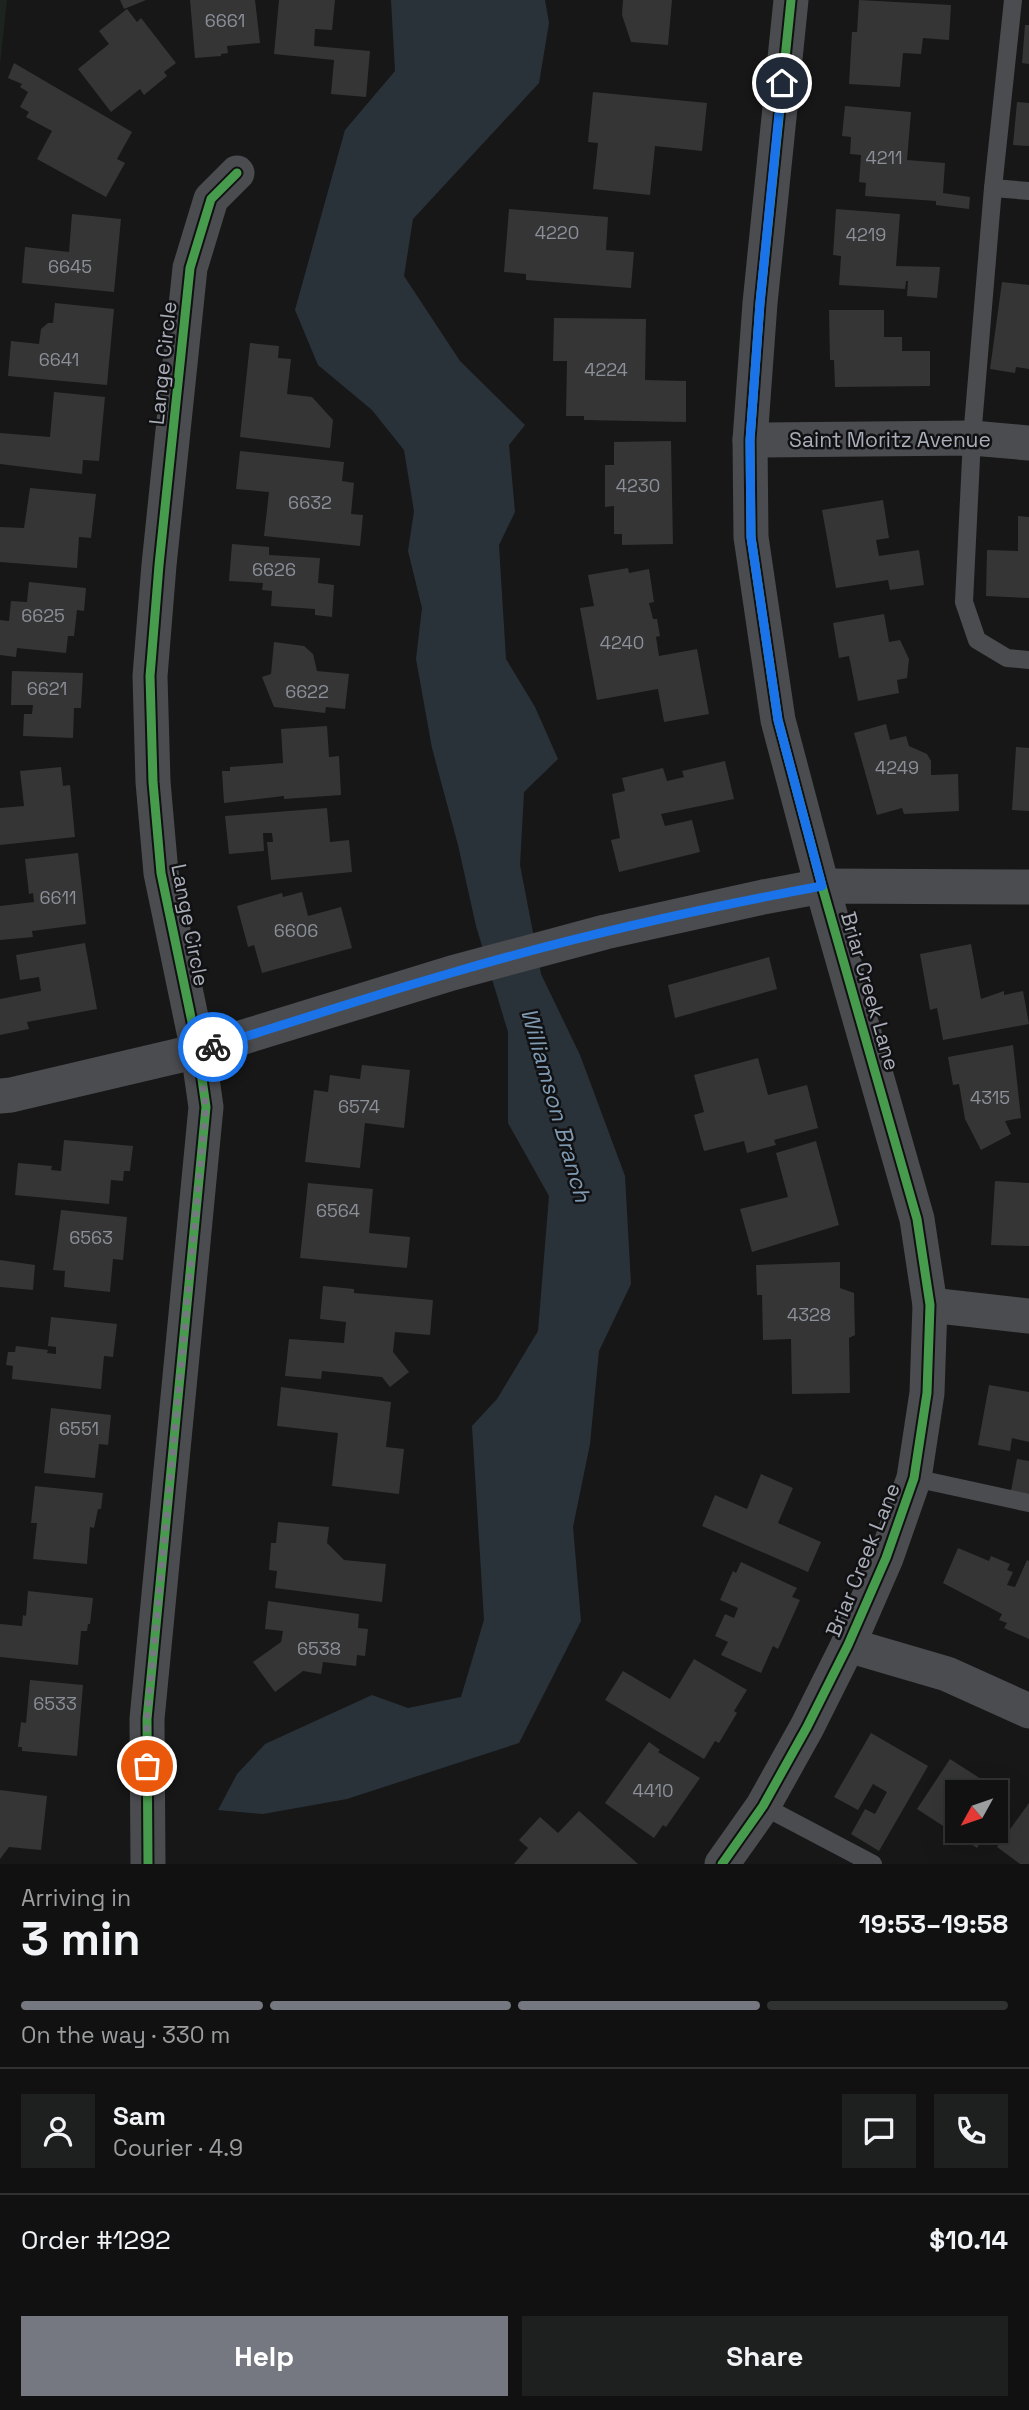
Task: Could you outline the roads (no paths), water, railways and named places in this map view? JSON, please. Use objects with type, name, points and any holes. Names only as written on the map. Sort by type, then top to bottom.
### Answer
[{"type":"street","name":"Briar Creek Lane","points":[[722,1864],[763,1806],[807,1727],[848,1645],[886,1558],[914,1478],[927,1393],[930,1305],[917,1219],[822,886],[778,720],[751,537],[750,440],[760,303],[791,0]]},
{"type":"street","name":"Lange Circle","points":[[148,1864],[147,1719],[206,1107],[198,1051],[161,873],[153,782],[150,676],[190,268],[211,199],[237,173]]},
{"type":"street","name":"Saint Moritz Avenue","points":[[750,440],[972,438],[1029,443]]},
{"type":"street","points":[[0,1096],[89,1078],[198,1051],[452,973],[605,932],[822,886],[1029,887]]},
{"type":"street","points":[[930,1305],[1029,1316]]},
{"type":"street","points":[[848,1645],[947,1674],[1029,1711]]},
{"type":"lane","points":[[1013,0],[993,188],[972,438],[964,602],[977,640],[1007,658],[1029,660]]},
{"type":"lane","points":[[993,188],[1029,191]]},
{"type":"lane","points":[[914,1478],[1029,1503]]},
{"type":"lane","points":[[763,1806],[873,1864]]},
{"type":"water","name":"Williamson Branch","points":[[391,0],[545,0],[549,23],[539,83],[413,219],[404,276],[460,361],[525,425],[509,445],[515,512],[499,545],[506,659],[535,707],[558,759],[524,792],[520,865],[541,974],[580,1055],[625,1176],[631,1284],[599,1351],[590,1444],[573,1527],[581,1621],[519,1743],[347,1799],[263,1814],[218,1810],[237,1774],[265,1744],[372,1695],[408,1708],[461,1697],[484,1620],[472,1426],[497,1399],[538,1331],[549,1196],[508,1123],[508,1032],[476,926],[432,748],[416,659],[422,608],[408,551],[414,511],[404,450],[372,410],[318,365],[295,310],[345,130],[395,71]]}]
